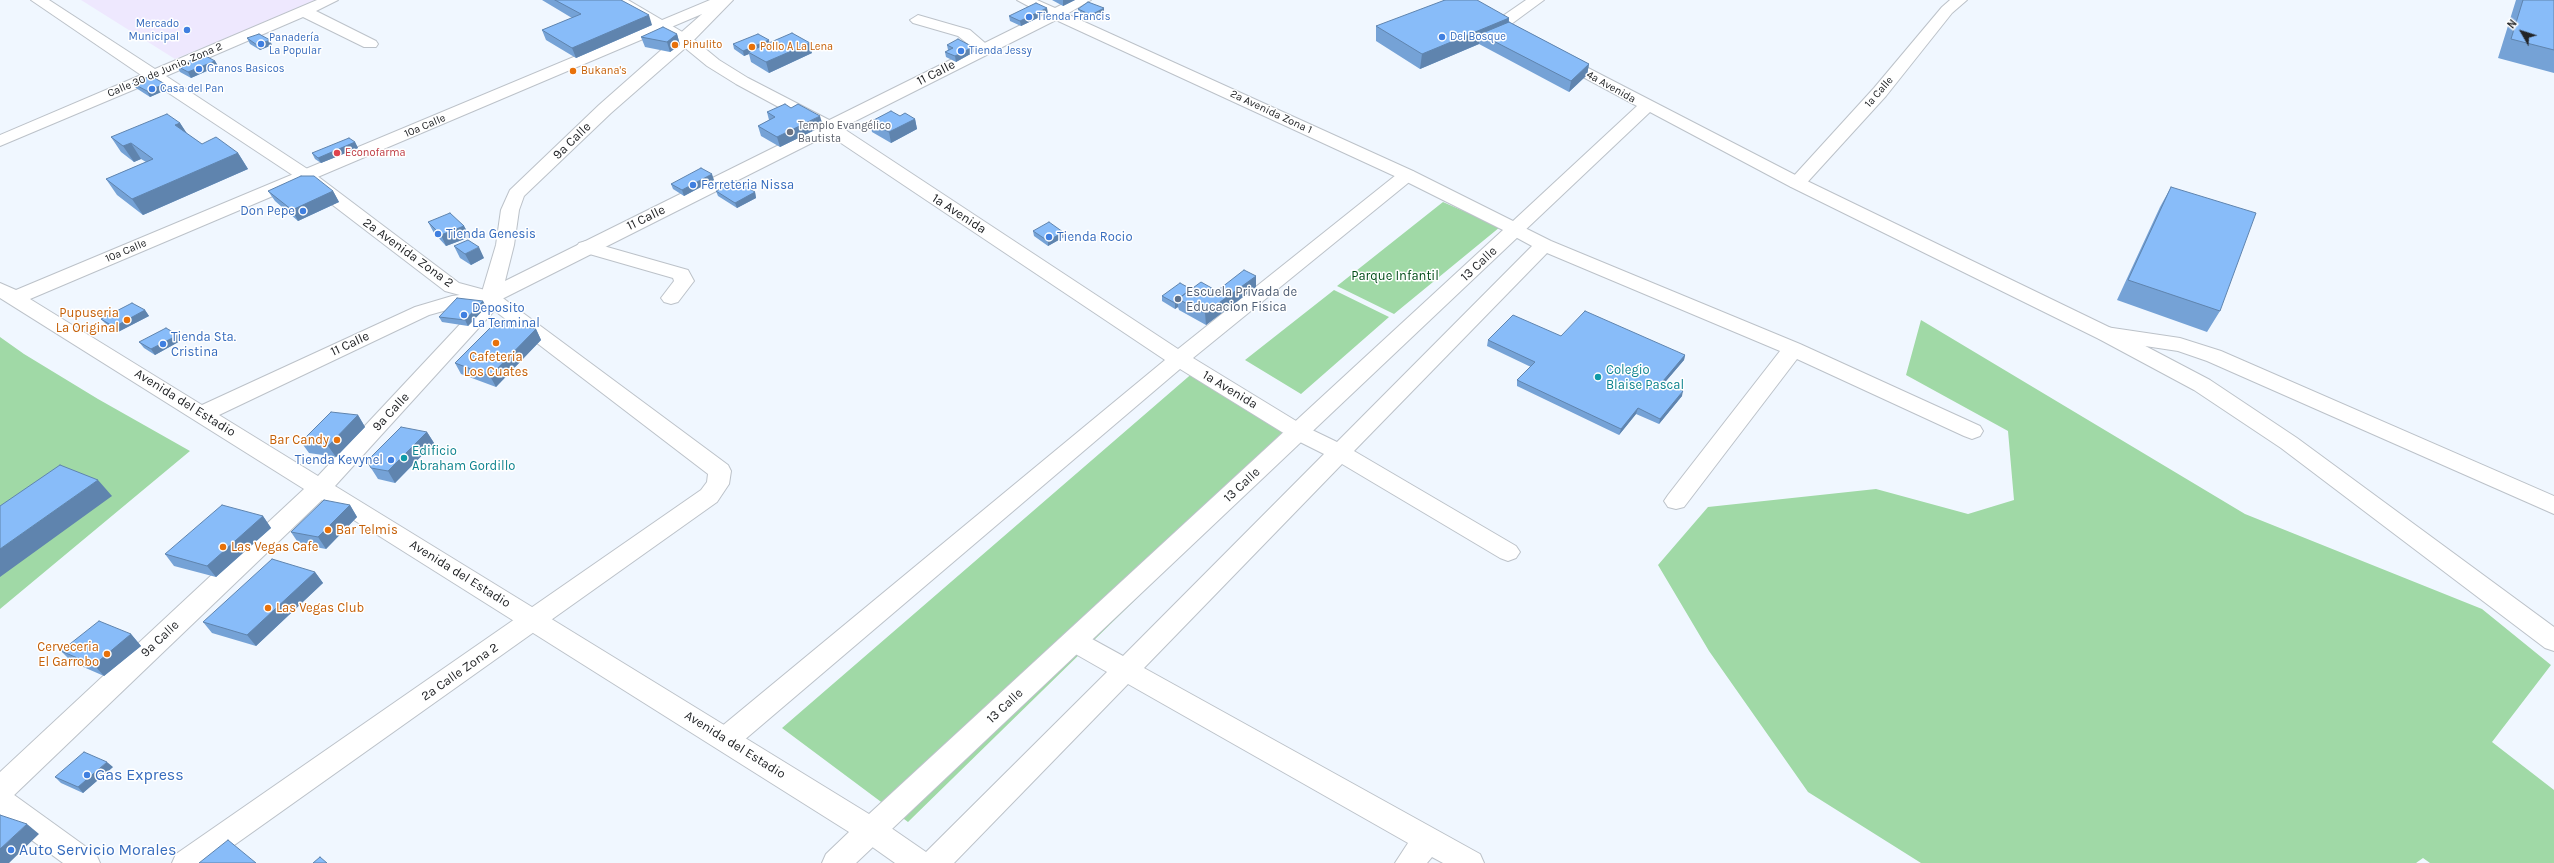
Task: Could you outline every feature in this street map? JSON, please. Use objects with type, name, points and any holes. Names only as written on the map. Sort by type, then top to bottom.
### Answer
[{"type":"street","name":"2a Avenida Zona 2","points":[[39,0],[306,176],[452,287],[489,297],[720,471]]},
{"type":"street","name":"Calle 30 de Junio, Zona 2","points":[[0,141],[330,0]]},
{"type":"street","name":"1a Avenida","points":[[617,0],[685,40],[736,78],[829,127],[1179,359],[1298,432],[1340,453],[1508,552]]},
{"type":"street","name":"10a Calle","points":[[7,293],[306,176],[660,26],[725,0]]},
{"type":"street","name":"9a Calle","points":[[0,790],[320,488],[488,306],[489,297],[505,245],[510,210],[516,194],[605,108],[685,40],[725,0]]},
{"type":"street","name":"2a Avenida Zona 1","points":[[1025,0],[1407,175],[1544,245],[1793,348],[1972,431]]},
{"type":"street","name":"11 Calle","points":[[201,414],[422,311],[452,302],[489,297],[586,247],[1083,0]]},
{"type":"street","points":[[1526,40],[1492,22],[1536,0]]},
{"type":"street","name":"1a Calle","points":[[1797,183],[1880,92],[1947,10],[1959,0]]},
{"type":"street","points":[[303,12],[370,44]]},
{"type":"street","points":[[918,20],[964,33],[984,50]]},
{"type":"street","name":"4a Avenida","points":[[1546,51],[1647,106],[1797,183],[2106,334],[2202,385],[2289,443],[2554,641]]},
{"type":"street","name":"13 Calle","points":[[836,863],[1647,106]]},
{"type":"street","points":[[726,739],[1179,359],[1407,175]]},
{"type":"street","points":[[935,863],[1544,245]]},
{"type":"street","points":[[586,247],[681,274],[684,281],[671,298]]},
{"type":"street","name":"Avenida del Estadio","points":[[7,293],[726,739],[871,830],[918,863]]},
{"type":"street","points":[[2106,334],[2180,345],[2214,356],[2554,506]]},
{"type":"street","points":[[1676,502],[1793,348]]},
{"type":"street","name":"2a Calle Zona 2","points":[[186,863],[709,496],[718,484],[720,471]]},
{"type":"street","points":[[1074,641],[1470,863]]},
{"type":"street","points":[[0,801],[86,863]]},
{"type":"street","points":[[1409,863],[1429,840]]},
{"type":"shaded area","name":"Mercado Municipal","points":[[81,0],[319,0],[175,59]]},
{"type":"green space","name":"Parque Infantil","points":[[1443,202],[1500,227],[1394,314],[1337,286]]},
{"type":"green space","points":[[1334,290],[1389,317],[1301,394],[1245,360]]},
{"type":"green space","points":[[1921,320],[2245,514],[2482,609],[2551,665],[2492,742],[2554,790],[2554,863],[2430,863],[2423,858],[2416,863],[1921,863],[1808,792],[1709,651],[1658,565],[1708,507],[1876,489],[1968,514],[2014,500],[2008,431],[1906,375]]},
{"type":"green space","points":[[0,337],[24,354],[98,399],[190,451],[0,609]]},
{"type":"green space","points":[[1195,371],[1311,428],[908,822],[782,728]]},
{"type":"building","points":[[555,0],[621,0],[649,15],[572,48],[542,30],[581,14]]},
{"type":"building","points":[[1445,0],[1477,0],[1509,18],[1422,54],[1376,26]]},
{"type":"building","points":[[2523,0],[2554,0],[2554,50],[2511,39]]},
{"type":"building","points":[[1088,2],[1104,8],[1091,15],[1078,9]]},
{"type":"building","points":[[1036,3],[1047,8],[1020,21],[1009,16]]},
{"type":"building","points":[[1509,22],[1589,64],[1571,81],[1480,34]]},
{"type":"building","points":[[663,27],[677,34],[667,42],[641,37]]},
{"type":"building","points":[[792,33],[810,43],[766,62],[748,52]]},
{"type":"building","points":[[259,34],[270,40],[257,45],[247,38]]},
{"type":"building","points":[[758,34],[769,40],[743,51],[733,44]]},
{"type":"building","points":[[958,39],[973,47],[955,56],[945,52],[953,48],[947,45]]},
{"type":"building","points":[[204,55],[215,61],[188,72],[177,66]]},
{"type":"building","points":[[151,76],[165,84],[147,91],[132,83]]},
{"type":"building","points":[[785,104],[791,108],[798,104],[820,116],[777,137],[758,126],[775,117],[767,112]]},
{"type":"building","points":[[891,111],[900,116],[905,113],[915,119],[889,132],[870,122]]},
{"type":"building","points":[[167,114],[180,123],[175,125],[202,144],[216,137],[238,153],[132,199],[106,179],[153,159],[131,143],[123,146],[111,137]]},
{"type":"building","points":[[349,138],[355,142],[318,158],[312,153]]},
{"type":"building","points":[[701,168],[712,174],[682,190],[671,184]]},
{"type":"building","points":[[301,176],[314,176],[333,191],[292,210],[268,191]]},
{"type":"building","points":[[736,181],[755,192],[735,203],[716,191]]},
{"type":"building","points":[[2171,187],[2256,213],[2220,311],[2128,280]]},
{"type":"building","points":[[450,213],[464,226],[441,235],[428,222]]},
{"type":"building","points":[[1049,222],[1063,232],[1048,241],[1033,231]]},
{"type":"building","points":[[468,240],[479,247],[465,254],[454,246]]},
{"type":"building","points":[[1244,270],[1256,276],[1205,313],[1178,299],[1201,282],[1217,291]]},
{"type":"building","points":[[1180,283],[1191,289],[1178,299],[1178,301],[1175,303],[1162,296]]},
{"type":"building","points":[[457,298],[483,301],[465,320],[439,317]]},
{"type":"building","points":[[132,303],[145,310],[114,327],[101,319]]},
{"type":"building","name":"Colegio Blaise Pascal","points":[[1585,311],[1685,355],[1663,381],[1683,391],[1660,419],[1638,408],[1621,429],[1517,380],[1535,362],[1488,340],[1513,315],[1561,336]]},
{"type":"building","points":[[497,321],[536,329],[490,376],[455,363]]},
{"type":"building","points":[[166,328],[178,335],[151,349],[139,342]]},
{"type":"building","points":[[331,412],[358,415],[328,446],[301,442]]},
{"type":"building","points":[[401,427],[427,432],[388,471],[371,468],[367,461]]},
{"type":"building","points":[[60,465],[98,480],[0,549],[0,506]]},
{"type":"building","points":[[324,500],[350,505],[318,537],[291,532]]},
{"type":"building","points":[[222,505],[263,516],[207,566],[165,554]]},
{"type":"building","points":[[272,559],[315,572],[247,635],[203,622]]},
{"type":"building","points":[[99,621],[131,634],[94,665],[61,651]]},
{"type":"building","points":[[84,752],[107,762],[78,787],[55,777]]},
{"type":"building","points":[[0,815],[27,824],[0,849]]},
{"type":"building","points":[[228,840],[256,863],[199,863]]},
{"type":"building","points":[[320,857],[327,863],[313,863]]},
{"type":"place","name":"Tienda Francis","points":[[1029,17]]},
{"type":"place","name":"Mercado Municipal","points":[[187,30]]},
{"type":"place","name":"Del Bosque","points":[[1442,37]]},
{"type":"place","name":"Panadería La Popular","points":[[261,44]]},
{"type":"place","name":"Pinulito","points":[[675,45]]},
{"type":"place","name":"Pollo A La Lena","points":[[752,47]]},
{"type":"place","name":"Tienda Jessy","points":[[961,51]]},
{"type":"place","name":"Granos Basicos","points":[[199,69]]},
{"type":"place","name":"Bukana's","points":[[573,71]]},
{"type":"place","name":"Casa del Pan","points":[[152,89]]},
{"type":"place","name":"Templo Evangélico Bautista","points":[[790,132]]},
{"type":"place","name":"Econofarma","points":[[337,153]]},
{"type":"place","name":"Ferreteria Nissa","points":[[693,185]]},
{"type":"place","name":"Don Pepe","points":[[303,211]]},
{"type":"place","name":"Tienda Genesis","points":[[438,234]]},
{"type":"place","name":"Tienda Rocio","points":[[1049,237]]},
{"type":"place","name":"Escuela Privada de Educacion Fisica","points":[[1178,299]]},
{"type":"place","name":"Deposito La Terminal","points":[[464,315]]},
{"type":"place","name":"Pupuseria La Original","points":[[127,320]]},
{"type":"place","name":"Cafeteria Los Cuates","points":[[496,343]]},
{"type":"place","name":"Tienda Sta. Cristina","points":[[163,344]]},
{"type":"place","name":"Colegio Blaise Pascal","points":[[1598,377]]},
{"type":"place","name":"Bar Candy","points":[[337,440]]},
{"type":"place","name":"Edificio Abraham Gordillo","points":[[404,458]]},
{"type":"place","name":"Tienda Kevynel","points":[[391,460]]},
{"type":"place","name":"Bar Telmis","points":[[328,530]]},
{"type":"place","name":"Las Vegas Cafe","points":[[223,547]]},
{"type":"place","name":"Las Vegas Club","points":[[268,608]]},
{"type":"place","name":"Cerveceria El Garrobo","points":[[107,654]]},
{"type":"place","name":"Gas Express","points":[[87,775]]},
{"type":"place","name":"Auto Servicio Morales","points":[[11,850]]}]
